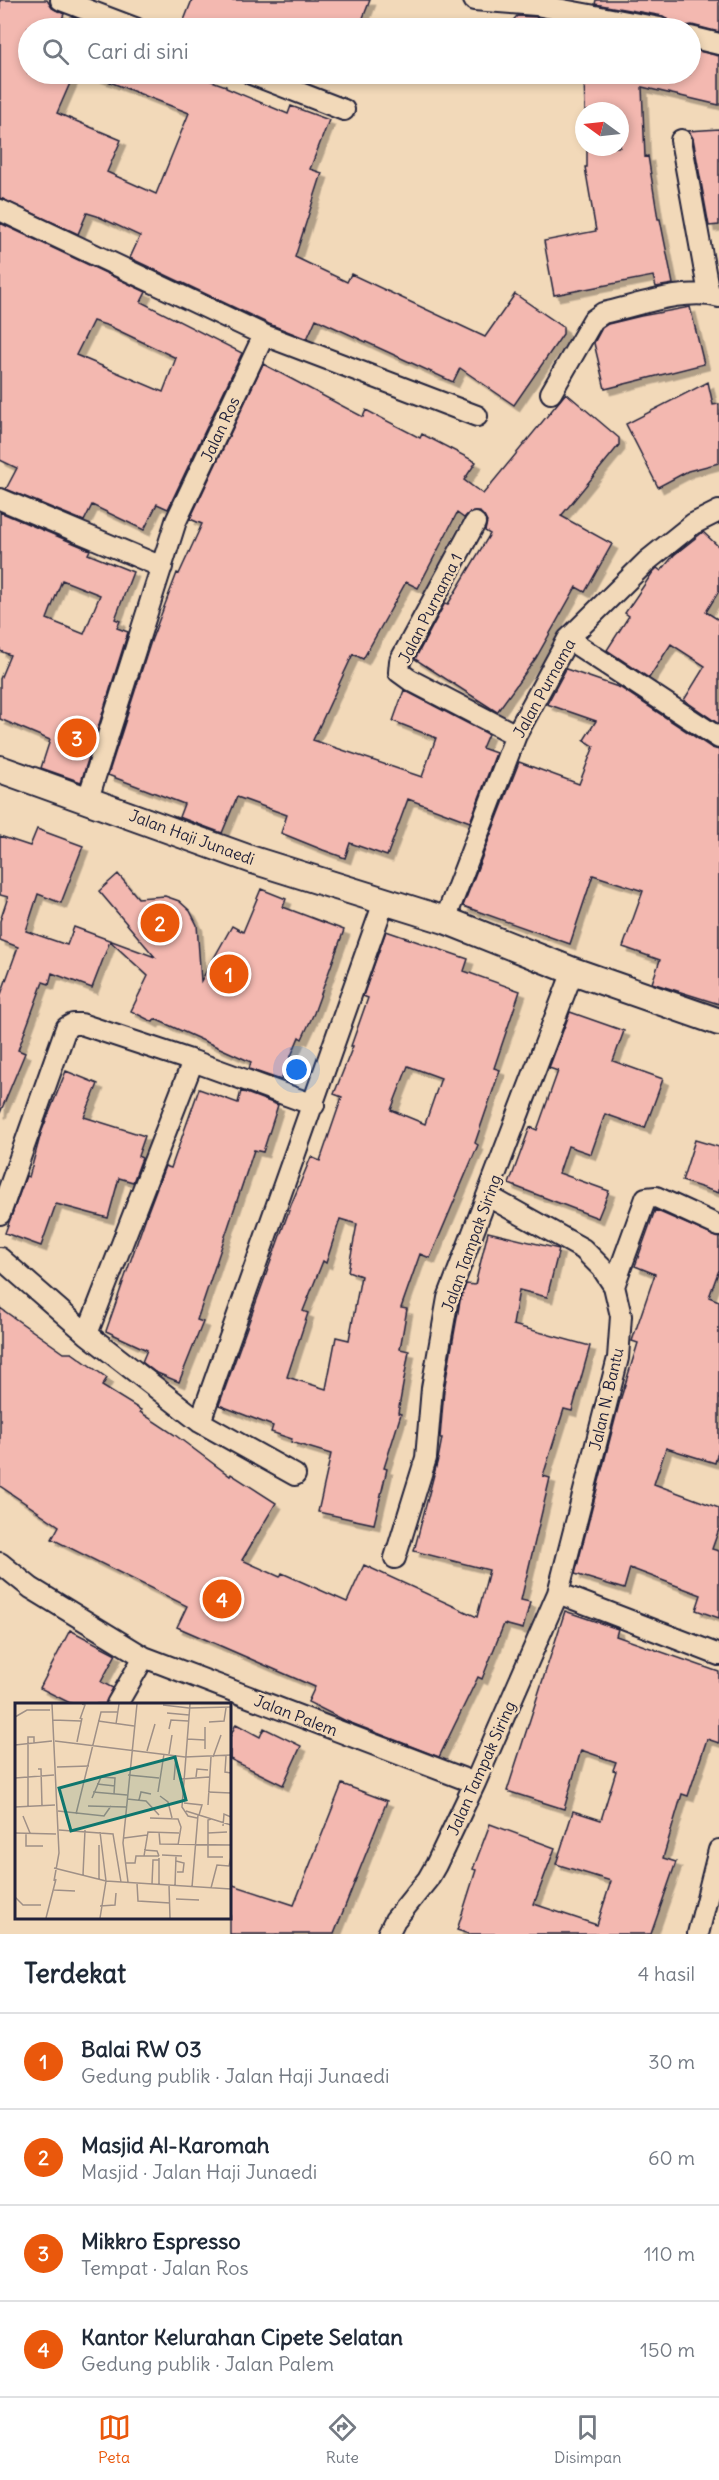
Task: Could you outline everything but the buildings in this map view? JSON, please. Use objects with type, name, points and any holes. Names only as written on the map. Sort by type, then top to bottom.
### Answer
[{"type":"street","points":[[61,0],[109,18]]},
{"type":"street","points":[[476,0],[536,6],[604,18]]},
{"type":"street","points":[[701,40],[719,44]]},
{"type":"street","points":[[277,84],[344,110]]},
{"type":"street","points":[[551,393],[593,320],[603,313],[674,297],[714,296],[681,140]]},
{"type":"street","points":[[0,210],[264,335],[477,416]]},
{"type":"street","name":"Jalan Ros","points":[[87,802],[176,521],[264,335]]},
{"type":"street","points":[[0,499],[162,567]]},
{"type":"street","name":"Jalan Purnama","points":[[445,920],[516,735],[568,639],[647,561],[693,524],[719,511]]},
{"type":"street","name":"Jalan Purnama 1","points":[[475,523],[400,661],[399,672],[410,680],[516,735]]},
{"type":"street","points":[[568,639],[719,738]]},
{"type":"street","name":"Jalan Haji Junaedi","points":[[0,769],[87,802],[384,902],[445,920],[573,971],[719,1022]]},
{"type":"street","points":[[200,1422],[371,946],[384,902]]},
{"type":"street","name":"Jalan Tampak Siring","points":[[395,1558],[426,1458],[432,1388],[448,1298],[573,971]]},
{"type":"street","points":[[0,1214],[69,1025],[81,1024],[193,1061],[314,1105]]},
{"type":"street","points":[[87,1334],[193,1061]]},
{"type":"street","name":"Jalan N. Bantu","points":[[488,1196],[583,1249],[602,1268],[614,1286],[621,1316],[618,1358],[558,1593]]},
{"type":"street","points":[[614,1286],[646,1198],[656,1197],[719,1226]]},
{"type":"street","points":[[0,1258],[87,1334],[200,1422],[294,1475]]},
{"type":"street","name":"Jalan Palem","points":[[0,1563],[31,1588],[144,1657],[475,1783]]},
{"type":"street","points":[[558,1593],[719,1655]]},
{"type":"street","name":"Jalan Tampak Siring","points":[[388,1934],[395,1920],[428,1879],[475,1783],[558,1593]]},
{"type":"street","points":[[118,1703],[144,1657]]},
{"type":"street","points":[[698,1934],[719,1850]]},
{"type":"place","name":"Mikkro Espresso","points":[[77,738]]},
{"type":"place","name":"Masjid Al-Karomah","points":[[160,923]]},
{"type":"place","name":"Balai RW 03","points":[[229,974]]},
{"type":"place","name":"Kantor Kelurahan Cipete Selatan","points":[[222,1599]]}]
